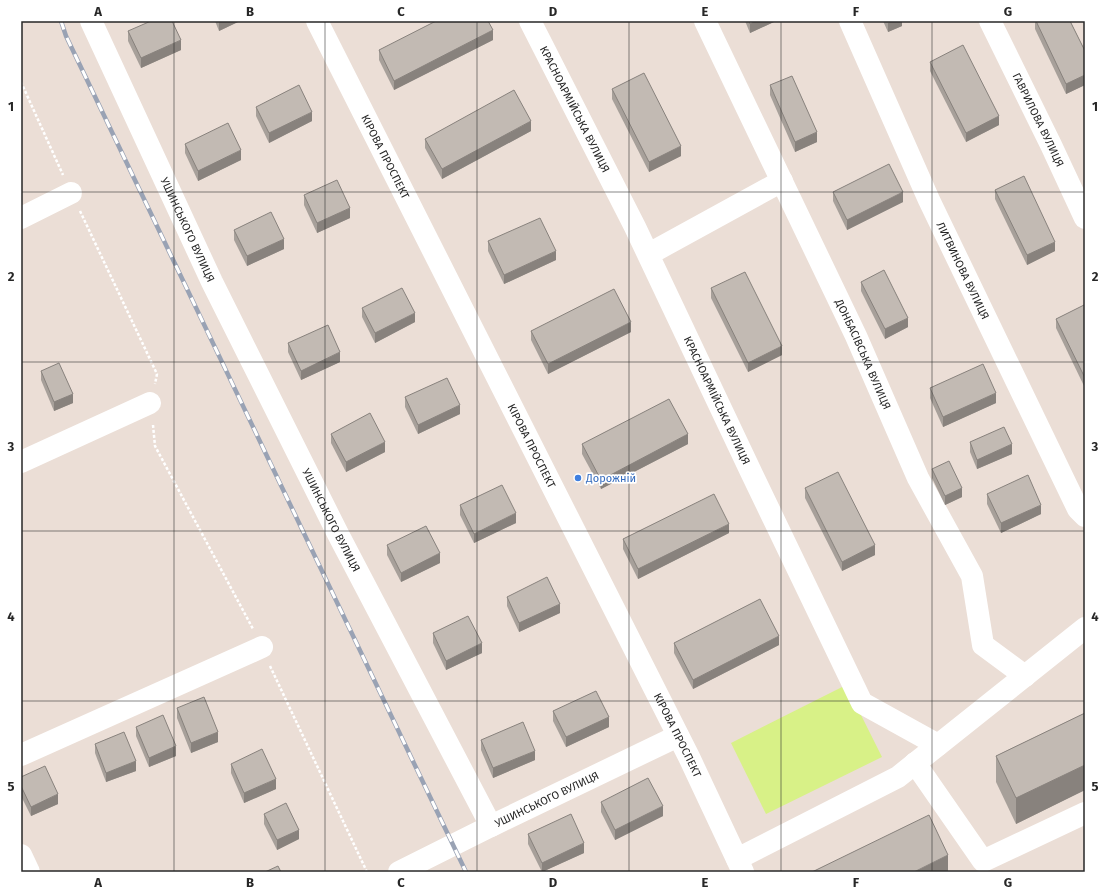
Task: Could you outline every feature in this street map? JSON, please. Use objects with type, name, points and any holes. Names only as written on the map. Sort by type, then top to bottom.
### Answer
[{"type":"street","name":"УШИНСЬКОГО ВУЛИЦЯ","points":[[91,21],[212,282],[338,534],[491,826],[678,736]]},
{"type":"street","name":"КІРОВА ПРОСПЕКТ","points":[[317,21],[678,736],[740,865]]},
{"type":"street","name":"КРАСНОАРМІЙСЬКА ВУЛИЦЯ","points":[[530,21],[636,226],[751,472],[862,703],[938,745]]},
{"type":"street","name":"ДОНБАСІВСЬКА ВУЛИЦЯ","points":[[705,21],[856,336],[918,478],[972,576],[983,645],[1025,676]]},
{"type":"street","name":"ЛИТВИНОВА ВУЛИЦЯ","points":[[850,21],[929,200],[1078,509],[1085,516]]},
{"type":"street","name":"ГАВРИЛОВА ВУЛИЦЯ","points":[[990,21],[1085,218]]},
{"type":"street","points":[[648,254],[782,181]]},
{"type":"street","points":[[21,218],[71,193]]},
{"type":"street","points":[[21,462],[150,403]]},
{"type":"street","points":[[740,865],[756,850],[898,777],[1085,628]]},
{"type":"street","points":[[21,755],[262,647]]},
{"type":"street","points":[[915,763],[985,866],[1085,813]]},
{"type":"street","points":[[399,872],[491,826]]},
{"type":"street","points":[[21,855],[29,872]]},
{"type":"path","points":[[21,82],[71,193],[157,374],[150,403],[155,446],[254,630],[367,872]]},
{"type":"green space","points":[[846,685],[882,757],[766,814],[731,743]]},
{"type":"building","points":[[151,21],[172,21],[181,40],[141,58],[128,31]]},
{"type":"building","points":[[436,21],[488,21],[493,30],[394,81],[379,50]]},
{"type":"building","points":[[749,21],[756,21],[750,24]]},
{"type":"building","points":[[1036,21],[1070,21],[1085,51],[1085,75],[1066,84]]},
{"type":"building","points":[[963,45],[999,116],[966,133],[930,62]]},
{"type":"building","points":[[644,73],[681,146],[649,162],[612,89]]},
{"type":"building","points":[[792,76],[817,132],[795,142],[770,85]]},
{"type":"building","points":[[299,85],[312,112],[269,133],[256,107]]},
{"type":"building","points":[[514,90],[531,121],[442,169],[425,139]]},
{"type":"building","points":[[228,123],[241,150],[198,171],[185,144]]},
{"type":"building","points":[[889,164],[903,192],[847,220],[833,192]]},
{"type":"building","points":[[1024,176],[1055,242],[1027,255],[995,190]]},
{"type":"building","points":[[337,180],[350,208],[317,223],[304,195]]},
{"type":"building","points":[[271,212],[284,239],[247,256],[234,230]]},
{"type":"building","points":[[540,218],[556,251],[504,275],[488,241]]},
{"type":"building","points":[[884,270],[908,318],[885,329],[861,282]]},
{"type":"building","points":[[745,272],[782,346],[748,363],[711,288]]},
{"type":"building","points":[[402,288],[415,313],[375,333],[362,308]]},
{"type":"building","points":[[614,289],[631,322],[548,364],[531,331]]},
{"type":"building","points":[[1084,305],[1085,306],[1085,378],[1056,319]]},
{"type":"building","points":[[328,325],[340,352],[301,371],[288,343]]},
{"type":"building","points":[[59,363],[73,394],[54,402],[41,371]]},
{"type":"building","points":[[983,364],[996,393],[943,417],[930,388]]},
{"type":"building","points":[[447,378],[460,405],[418,425],[405,397]]},
{"type":"building","points":[[669,399],[688,434],[601,480],[582,444]]},
{"type":"building","points":[[370,413],[385,442],[346,462],[331,434]]},
{"type":"building","points":[[1004,427],[1012,444],[977,460],[970,442]]},
{"type":"building","points":[[949,461],[962,488],[945,496],[932,469]]},
{"type":"building","points":[[838,472],[875,545],[842,562],[805,488]]},
{"type":"building","points":[[1028,475],[1041,505],[1001,523],[987,494]]},
{"type":"building","points":[[502,485],[516,513],[474,534],[460,505]]},
{"type":"building","points":[[714,494],[729,524],[638,569],[623,539]]},
{"type":"building","points":[[426,526],[440,553],[401,573],[387,545]]},
{"type":"building","points":[[547,577],[560,604],[519,623],[507,597]]},
{"type":"building","points":[[760,599],[779,636],[693,680],[674,643]]},
{"type":"building","points":[[468,616],[482,643],[446,661],[433,633]]},
{"type":"building","points":[[596,691],[609,717],[566,737],[553,711]]},
{"type":"building","points":[[204,697],[218,732],[191,743],[177,708]]},
{"type":"building","points":[[1085,713],[1085,765],[1016,798],[996,756]]},
{"type":"building","points":[[163,715],[176,746],[149,758],[136,727]]},
{"type":"building","points":[[523,722],[535,751],[493,768],[481,740]]},
{"type":"building","points":[[124,732],[136,761],[106,773],[95,744]]},
{"type":"building","points":[[262,749],[276,779],[244,793],[231,764]]},
{"type":"building","points":[[45,766],[58,794],[31,807],[21,786],[21,777]]},
{"type":"building","points":[[648,778],[663,806],[615,830],[601,802]]},
{"type":"building","points":[[286,803],[299,830],[277,840],[264,814]]},
{"type":"building","points":[[571,814],[584,843],[542,863],[528,834]]},
{"type":"building","points":[[929,815],[948,855],[914,872],[812,872]]},
{"type":"building","points":[[278,866],[281,872],[265,872]]},
{"type":"railway","points":[[61,21],[66,36],[466,872]]},
{"type":"place","name":"Дорожній","points":[[578,478]]}]
